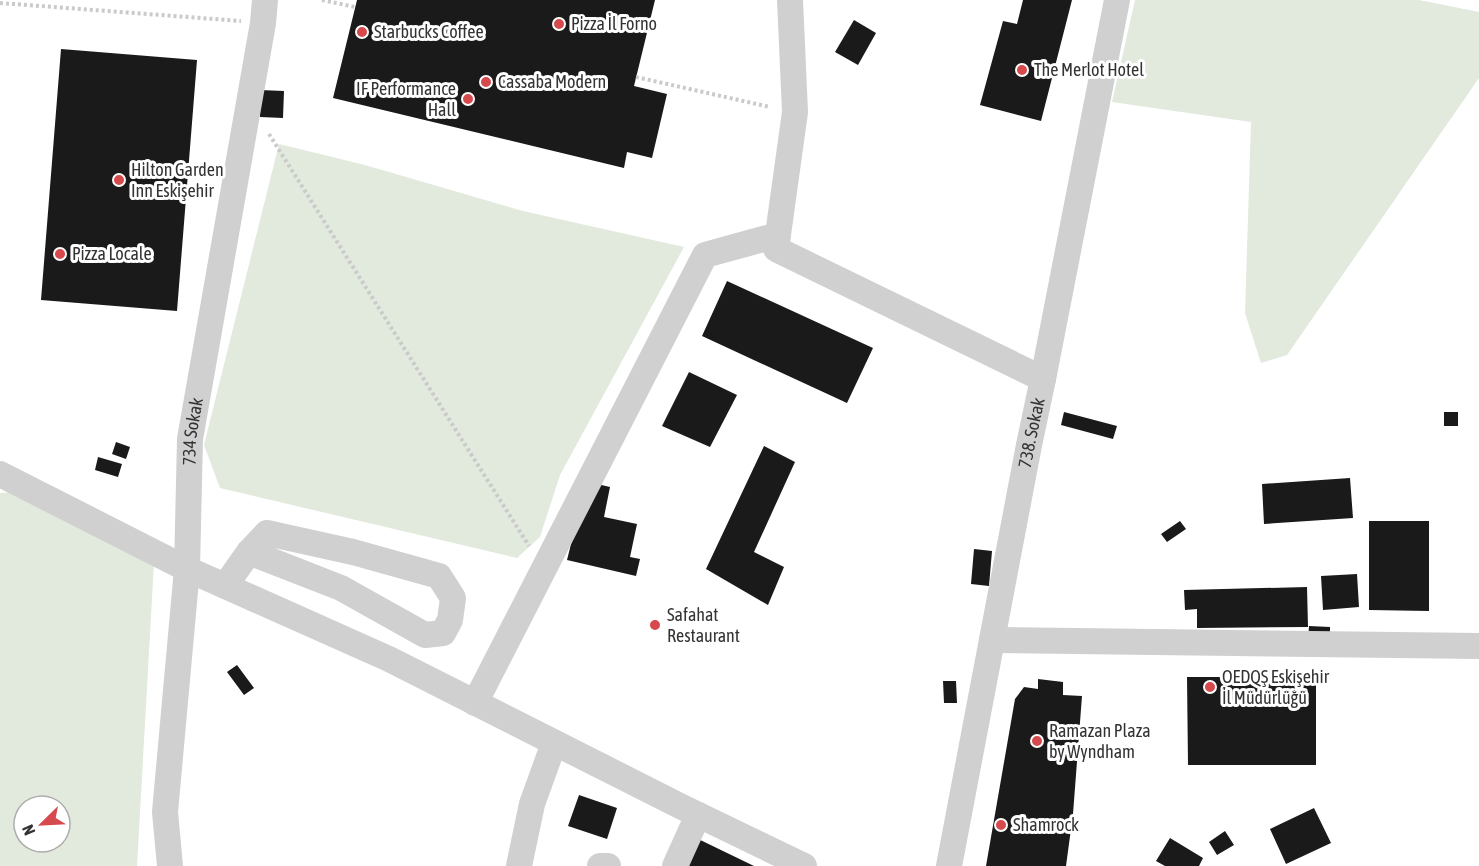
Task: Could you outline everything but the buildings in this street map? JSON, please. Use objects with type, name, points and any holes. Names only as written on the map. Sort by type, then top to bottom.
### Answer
[{"type":"street","points":[[790,0],[795,112],[776,249],[1044,378]]},
{"type":"street","name":"738. Sokak","points":[[949,866],[1116,0]]},
{"type":"street","name":"734 Sokak","points":[[170,866],[165,812],[187,569],[190,439],[264,11]]},
{"type":"street","points":[[476,703],[705,255],[778,235]]},
{"type":"street","points":[[0,474],[187,569],[389,659],[804,866]]},
{"type":"street","points":[[225,586],[249,552],[267,533],[353,552],[439,576],[453,598],[450,620],[443,633],[425,635],[341,588],[249,552]]},
{"type":"street","points":[[992,640],[1479,646]]},
{"type":"street","points":[[519,866],[532,804],[554,743]]},
{"type":"street","points":[[675,866],[698,815]]},
{"type":"street","points":[[600,866],[608,866]]},
{"type":"path","points":[[322,0],[355,7]]},
{"type":"path","points":[[0,3],[264,11]]},
{"type":"path","points":[[636,77],[795,112]]},
{"type":"path","points":[[249,103],[544,570]]},
{"type":"shaded area","points":[[1135,0],[1419,0],[1479,12],[1479,78],[1287,355],[1261,363],[1245,313],[1251,122],[1112,102]]},
{"type":"shaded area","points":[[279,144],[365,165],[523,211],[684,247],[560,475],[540,537],[517,558],[220,488],[204,445]]},
{"type":"shaded area","points":[[13,492],[154,562],[137,866],[0,866],[0,493]]},
{"type":"place","name":"Pizza İl Forno","points":[[559,24]]},
{"type":"place","name":"Starbucks Coffee","points":[[362,32]]},
{"type":"place","name":"The Merlot Hotel","points":[[1022,70]]},
{"type":"place","name":"Cassaba Modern","points":[[486,82]]},
{"type":"place","name":"IF Performance Hall","points":[[468,99]]},
{"type":"place","name":"Hilton Garden Inn Eskişehir","points":[[119,180]]},
{"type":"place","name":"Pizza Locale","points":[[60,254]]},
{"type":"place","name":"Safahat Restaurant","points":[[655,625]]},
{"type":"place","name":"OEDQŞ Eskişehir İl Müdürlüğü","points":[[1210,687]]},
{"type":"place","name":"Ramazan Plaza by Wyndham","points":[[1037,741]]},
{"type":"place","name":"Shamrock","points":[[1001,825]]}]
